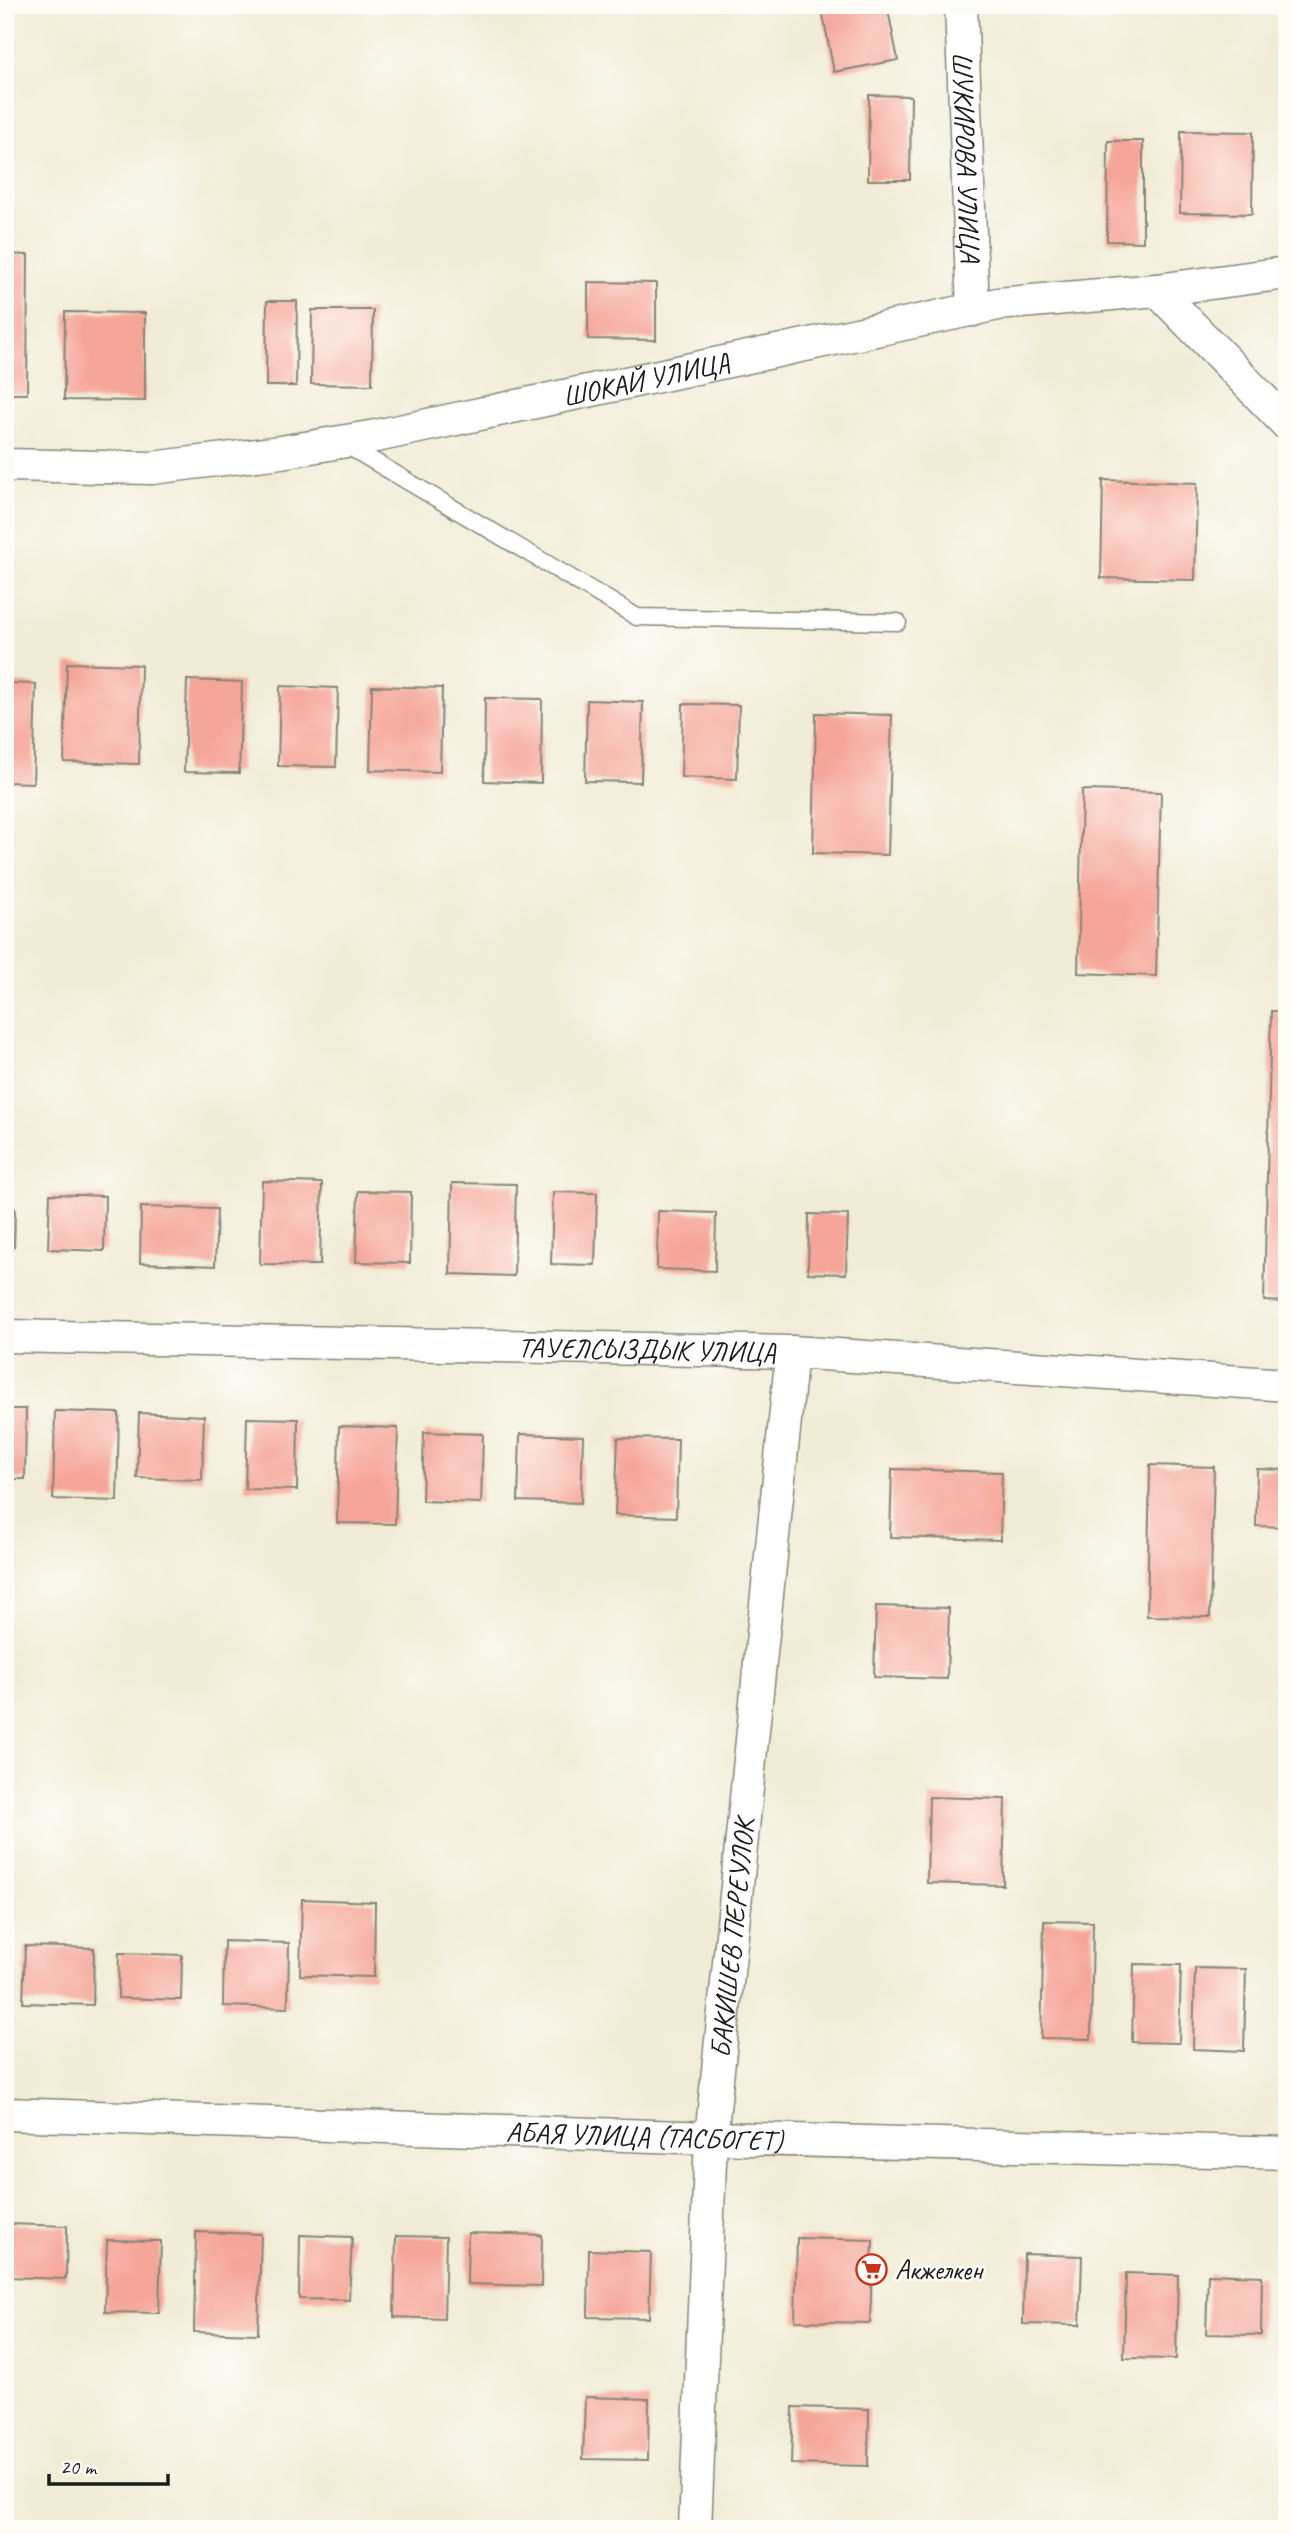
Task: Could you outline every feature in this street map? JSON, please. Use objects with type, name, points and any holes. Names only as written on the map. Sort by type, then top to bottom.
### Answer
[{"type":"street","name":"ШУКИРОВА УЛИЦА","points":[[961,5],[973,310]]},
{"type":"street","name":"ШОКАЙ УЛИЦА","points":[[5,465],[152,468],[341,442],[998,304],[1157,290],[1287,273]]},
{"type":"street","points":[[1157,290],[1287,424]]},
{"type":"street","name":"ТАУЕЛСЫЗДЫК УЛИЦА","points":[[5,1336],[792,1352],[1287,1385]]},
{"type":"street","name":"БАКИШЕВ ПЕРЕУЛОК","points":[[695,2529],[711,2138],[792,1352]]},
{"type":"street","name":"АБАЯ УЛИЦА (ТАСБОГЕТ)","points":[[5,2114],[711,2138],[1287,2153]]},
{"type":"lane","points":[[341,442],[637,617],[898,622]]},
{"type":"building","points":[[821,5],[887,5],[898,60],[834,72]]},
{"type":"building","points":[[869,95],[911,96],[910,180],[868,180]]},
{"type":"building","points":[[1181,131],[1253,132],[1252,214],[1180,213]]},
{"type":"building","points":[[1108,141],[1143,141],[1143,242],[1107,241]]},
{"type":"building","points":[[5,254],[28,255],[27,394],[5,394]]},
{"type":"building","points":[[588,282],[656,283],[656,340],[588,339]]},
{"type":"building","points":[[267,301],[297,301],[296,386],[266,386]]},
{"type":"building","points":[[312,310],[373,310],[372,385],[311,384]]},
{"type":"building","points":[[65,312],[145,313],[145,401],[64,400]]},
{"type":"building","points":[[1103,480],[1197,483],[1195,580],[1101,578]]},
{"type":"building","points":[[67,663],[141,665],[139,764],[64,762]]},
{"type":"building","points":[[187,680],[242,682],[239,773],[184,772]]},
{"type":"building","points":[[5,683],[36,684],[33,783],[5,782]]},
{"type":"building","points":[[280,686],[338,688],[336,767],[278,766]]},
{"type":"building","points":[[372,686],[442,688],[440,772],[370,770]]},
{"type":"building","points":[[485,698],[542,699],[541,783],[484,781]]},
{"type":"building","points":[[587,700],[643,702],[641,782],[585,781]]},
{"type":"building","points":[[683,704],[739,705],[737,779],[681,777]]},
{"type":"building","points":[[816,713],[892,715],[888,855],[813,853]]},
{"type":"building","points":[[1082,790],[1161,792],[1156,976],[1078,973]]},
{"type":"building","points":[[1271,1011],[1287,1011],[1287,1302],[1264,1301]]},
{"type":"building","points":[[262,1181],[322,1183],[320,1265],[260,1264]]},
{"type":"building","points":[[452,1183],[516,1184],[514,1276],[450,1274]]},
{"type":"building","points":[[358,1191],[411,1192],[410,1263],[356,1262]]},
{"type":"building","points":[[553,1192],[597,1193],[595,1265],[551,1264]]},
{"type":"building","points":[[50,1194],[105,1196],[104,1251],[48,1249]]},
{"type":"building","points":[[141,1207],[217,1209],[215,1266],[140,1263]]},
{"type":"building","points":[[5,1208],[15,1209],[14,1247],[5,1247]]},
{"type":"building","points":[[658,1211],[716,1213],[715,1271],[657,1269]]},
{"type":"building","points":[[809,1214],[848,1215],[846,1274],[808,1273]]},
{"type":"building","points":[[5,1409],[26,1409],[25,1479],[5,1479]]},
{"type":"building","points":[[55,1411],[119,1413],[117,1501],[53,1499]]},
{"type":"building","points":[[139,1413],[204,1416],[202,1480],[137,1478]]},
{"type":"building","points":[[247,1418],[298,1419],[297,1490],[245,1489]]},
{"type":"building","points":[[339,1426],[398,1428],[395,1524],[337,1523]]},
{"type":"building","points":[[424,1432],[483,1434],[481,1503],[422,1501]]},
{"type":"building","points":[[520,1434],[583,1436],[581,1503],[518,1501]]},
{"type":"building","points":[[618,1438],[678,1439],[676,1517],[615,1515]]},
{"type":"building","points":[[1150,1465],[1214,1467],[1210,1617],[1147,1616]]},
{"type":"building","points":[[892,1469],[1002,1472],[1000,1540],[890,1537]]},
{"type":"building","points":[[1257,1469],[1287,1470],[1287,1527],[1256,1526]]},
{"type":"building","points":[[876,1606],[949,1608],[947,1679],[874,1677]]},
{"type":"building","points":[[929,1797],[1005,1799],[1003,1885],[927,1883]]},
{"type":"building","points":[[302,1899],[375,1902],[374,1977],[300,1975]]},
{"type":"building","points":[[1044,1921],[1093,1922],[1091,2039],[1041,2038]]},
{"type":"building","points":[[224,1941],[289,1943],[288,2008],[223,2006]]},
{"type":"building","points":[[25,1946],[94,1948],[93,2005],[23,2003]]},
{"type":"building","points":[[119,1953],[182,1955],[181,2000],[118,1998]]},
{"type":"building","points":[[1134,1964],[1181,1965],[1179,2043],[1132,2042]]},
{"type":"building","points":[[1195,1968],[1246,1969],[1244,2051],[1193,2049]]},
{"type":"building","points":[[8,2224],[67,2226],[66,2279],[7,2277]]},
{"type":"building","points":[[196,2232],[261,2234],[258,2334],[194,2332]]},
{"type":"building","points":[[468,2233],[542,2235],[541,2286],[467,2284]]},
{"type":"building","points":[[300,2235],[352,2237],[349,2300],[299,2299]]},
{"type":"building","points":[[396,2236],[446,2237],[444,2319],[394,2317]]},
{"type":"building","points":[[797,2238],[873,2240],[870,2323],[795,2321]]},
{"type":"building","points":[[107,2240],[161,2241],[159,2313],[105,2312]]},
{"type":"building","points":[[589,2250],[651,2252],[649,2318],[588,2317]]},
{"type":"building","points":[[1024,2254],[1082,2256],[1080,2325],[1023,2324]]},
{"type":"building","points":[[1126,2273],[1178,2275],[1176,2359],[1124,2358]]},
{"type":"building","points":[[1208,2274],[1262,2276],[1261,2335],[1206,2334]]},
{"type":"building","points":[[1284,2347],[1287,2348],[1287,2406],[1281,2405]]},
{"type":"building","points":[[585,2397],[649,2399],[648,2460],[583,2459]]},
{"type":"building","points":[[793,2407],[869,2409],[868,2466],[791,2464]]},
{"type":"place","name":"Акжелкен","points":[[872,2269]]}]
